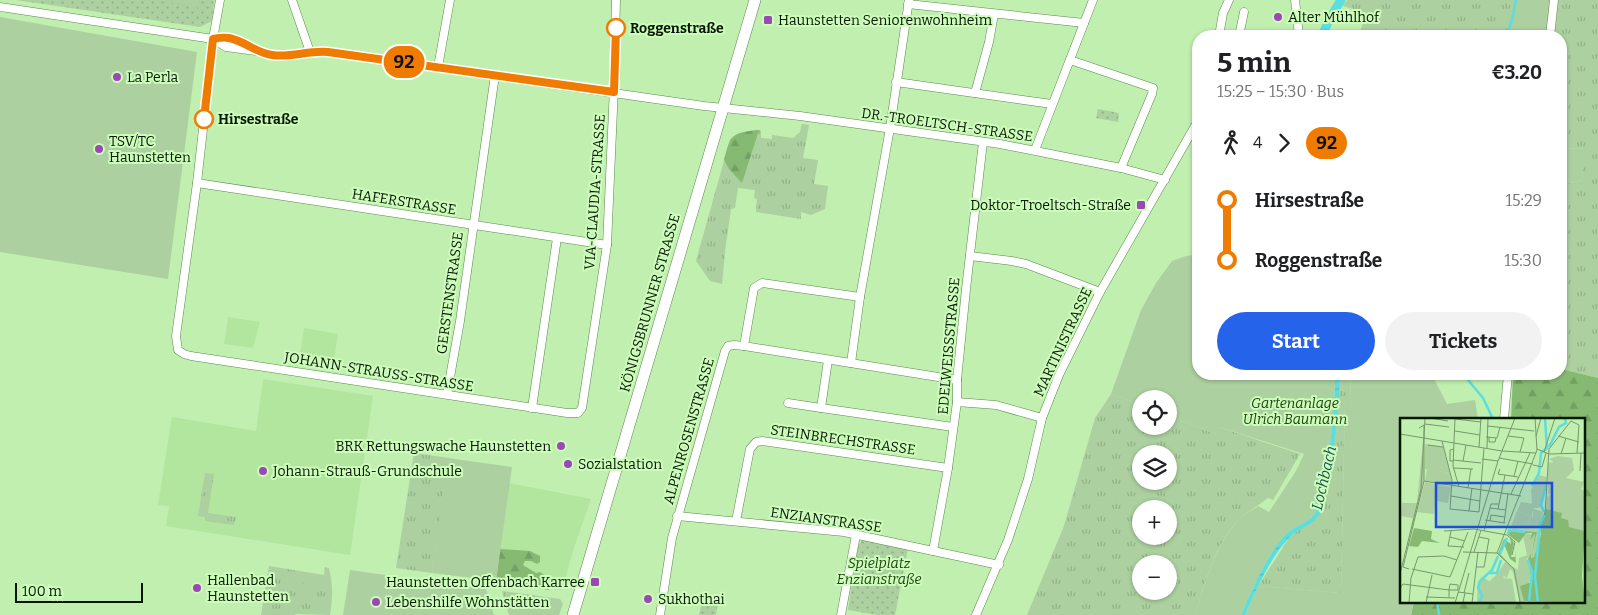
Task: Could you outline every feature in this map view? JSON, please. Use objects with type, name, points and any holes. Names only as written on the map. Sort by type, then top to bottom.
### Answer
[{"type":"main road","name":"KÖNIGSBRUNNER STRASSE","points":[[573,615],[755,0]]},
{"type":"street","points":[[197,183],[213,39],[220,0]]},
{"type":"street","points":[[292,0],[310,52]]},
{"type":"street","points":[[438,66],[450,0]]},
{"type":"street","name":"VIA-CLAUDIA-STRASSE","points":[[578,413],[582,408],[584,400],[607,245],[616,0]]},
{"type":"street","points":[[1034,150],[1093,0]]},
{"type":"street","points":[[1220,30],[1223,13],[1229,0]]},
{"type":"street","points":[[1295,0],[1298,30]]},
{"type":"street","points":[[1551,30],[1554,0]]},
{"type":"street","points":[[851,363],[860,297],[890,128],[908,2],[994,14],[1084,23]]},
{"type":"street","points":[[0,7],[213,39],[226,47],[272,55],[286,56],[310,52],[328,52],[438,66],[495,76],[723,108]]},
{"type":"street","points":[[1240,30],[1244,12]]},
{"type":"street","points":[[975,93],[989,42],[994,14]]},
{"type":"street","points":[[1070,60],[1153,88],[1121,168]]},
{"type":"street","name":"GERSTENSTRASSE","points":[[447,394],[458,336],[495,76]]},
{"type":"street","points":[[896,82],[1052,104]]},
{"type":"street","name":"DR.-TROELTSCH-STRASSE","points":[[723,108],[890,128],[1034,150],[1121,168],[1165,180]]},
{"type":"street","name":"MARTINISTRASSE","points":[[976,615],[999,565],[1019,507],[1042,418],[1059,375],[1100,292],[1192,133]]},
{"type":"street","name":"EDELWEISSSTRASSE","points":[[933,551],[948,468],[957,402],[957,380],[983,142]]},
{"type":"street","name":"HAFERSTRASSE","points":[[197,183],[607,245]]},
{"type":"street","name":"JOHANN-STRAUSS-STRASSE","points":[[197,183],[176,336],[178,350],[184,354],[532,408],[578,413]]},
{"type":"street","points":[[532,408],[557,238]]},
{"type":"street","points":[[970,256],[1026,264],[1100,292]]},
{"type":"street","points":[[860,297],[762,283],[754,288],[744,346],[957,380]]},
{"type":"street","name":"ALPENROSENSTRASSE","points":[[660,615],[677,516],[725,351],[728,346],[744,346]]},
{"type":"street","points":[[821,408],[828,360]]},
{"type":"street","points":[[1504,418],[1507,380]]},
{"type":"street","points":[[957,402],[996,405],[1042,418]]},
{"type":"street","points":[[788,403],[953,427]]},
{"type":"street","name":"STEINBRECHSTRASSE","points":[[736,521],[750,449],[756,442],[762,441],[948,468]]},
{"type":"street","name":"ENZIANSTRASSE","points":[[677,516],[856,535],[999,565]]},
{"type":"street","points":[[841,615],[856,535]]},
{"type":"shaded area","points":[[228,317],[260,322],[253,348],[224,344]]},
{"type":"shaded area","points":[[304,328],[338,334],[334,360],[300,355]]},
{"type":"shaded area","name":"Johann-Strauß-Grundschule","points":[[263,379],[373,396],[350,555],[166,526],[169,506],[158,505],[172,417],[256,431]]},
{"type":"shaded area","points":[[509,483],[591,499],[562,590],[496,581]]},
{"type":"green space","points":[[16,0],[214,0],[212,21],[200,27]]},
{"type":"green space","points":[[158,0],[200,0],[199,8]]},
{"type":"green space","points":[[1347,0],[1516,0],[1508,30],[1361,30],[1366,13],[1343,6]]},
{"type":"green space","points":[[1516,0],[1554,0],[1551,30],[1508,30]]},
{"type":"green space","points":[[1554,0],[1598,0],[1598,378],[1567,370],[1567,184],[1582,180],[1584,148],[1567,149],[1567,30],[1551,30]]},
{"type":"green space","name":"TSV/TC Haunstetten","points":[[0,17],[197,52],[168,279],[0,252]]},
{"type":"green space","points":[[1098,109],[1119,113],[1118,122],[1096,118]]},
{"type":"green space","points":[[802,124],[809,125],[803,158],[818,160],[814,184],[828,186],[825,209],[811,215],[801,212],[801,219],[756,212],[757,199],[754,198],[755,190],[738,188],[735,208],[731,209],[722,284],[710,281],[696,261],[730,139],[740,133],[759,130],[761,131],[761,138],[772,139],[772,135],[793,138],[800,132]]},
{"type":"green space","points":[[759,130],[742,183],[729,169],[724,160],[726,151],[731,140],[737,134]]},
{"type":"green space","points":[[1585,148],[1582,180],[1567,184],[1567,149]]},
{"type":"green space","name":"Gartenanlage Ulrich Baumann","points":[[1192,255],[1192,380],[1335,380],[1330,448],[1318,506],[1313,516],[1288,532],[1271,553],[1241,615],[1195,615],[1211,567],[1229,532],[1241,518],[1258,506],[1269,512],[1296,471],[1304,454],[1219,427],[1216,434],[1177,419],[1177,390],[1132,390],[1132,402],[1111,394],[1141,310],[1156,283],[1172,261]]},
{"type":"green space","points":[[1567,370],[1598,378],[1598,615],[1411,615],[1414,602],[1586,602],[1586,418],[1511,418],[1513,380],[1567,380]]},
{"type":"green space","points":[[1339,380],[1351,380],[1350,401],[1345,401],[1341,593],[1258,586],[1289,538],[1299,529],[1316,519],[1324,500],[1333,453]]},
{"type":"green space","points":[[1351,380],[1435,380],[1447,404],[1475,400],[1478,418],[1400,418],[1400,602],[1414,602],[1411,615],[1245,615],[1258,586],[1341,593],[1345,400],[1350,401]]},
{"type":"green space","points":[[1111,394],[1132,402],[1132,435],[1177,435],[1177,419],[1216,434],[1219,427],[1300,454],[1273,500],[1268,498],[1244,516],[1229,531],[1216,553],[1195,615],[1027,615],[1064,526],[1095,418]]},
{"type":"green space","points":[[414,453],[449,458],[432,573],[396,568]]},
{"type":"green space","points":[[448,458],[512,467],[496,581],[432,573]]},
{"type":"green space","points":[[205,473],[214,474],[208,513],[236,517],[234,525],[205,521],[205,517],[198,516]]},
{"type":"green space","name":"Spielplatz Enzianstraße","points":[[866,539],[908,548],[895,615],[877,615],[848,610],[858,546],[862,540]]},
{"type":"green space","points":[[500,549],[530,551],[540,556],[540,562],[537,564],[525,561],[523,565],[536,573],[540,572],[544,575],[549,582],[549,590],[496,581]]},
{"type":"green space","points":[[269,566],[324,575],[325,567],[329,568],[332,592],[330,615],[261,615]]},
{"type":"green space","points":[[350,570],[486,589],[494,615],[343,615]]},
{"type":"green space","points":[[301,574],[317,577],[317,582],[313,585],[305,585],[301,581]]},
{"type":"green space","points":[[502,591],[560,599],[563,604],[559,615],[509,615]]},
{"type":"green space","points":[[702,601],[718,603],[716,615],[699,615]]},
{"type":"water","points":[[1335,380],[1340,380],[1336,430],[1330,474],[1322,509],[1316,519],[1294,534],[1277,553],[1245,615],[1241,615],[1271,553],[1288,532],[1313,516],[1318,506],[1330,448]]},
{"type":"waterway","name":"Lochbach","points":[[1325,30],[1341,0]]},
{"type":"waterway","points":[[1508,30],[1516,0]]},
{"type":"waterway","points":[[1468,380],[1483,398],[1493,418]]},
{"type":"waterway","points":[[1437,602],[1439,615]]},
{"type":"bus line","name":"92","points":[[204,119],[213,39],[227,37],[242,42],[256,51],[272,55],[286,56],[310,52],[328,52],[614,92],[616,28]]},
{"type":"place","name":"Alter Mühlhof","points":[[1278,17]]},
{"type":"place","name":"Haunstetten Seniorenwohnheim","points":[[768,20]]},
{"type":"place","name":"Roggenstraße","points":[[616,28]]},
{"type":"place","name":"La Perla","points":[[117,77]]},
{"type":"place","name":"Hirsestraße","points":[[204,119]]},
{"type":"place","name":"TSV/TC Haunstetten","points":[[99,149]]},
{"type":"place","name":"Doktor-Troeltsch-Straße","points":[[1141,205]]},
{"type":"place","name":"BRK Rettungswache Haunstetten","points":[[561,446]]},
{"type":"place","name":"Sozialstation","points":[[568,464]]},
{"type":"place","name":"Johann-Strauß-Grundschule","points":[[263,471]]},
{"type":"place","name":"Haunstetten Offenbach Karree","points":[[595,582]]},
{"type":"place","name":"Hallenbad Haunstetten","points":[[197,588]]},
{"type":"place","name":"Sukhothai","points":[[648,599]]},
{"type":"place","name":"Lebenshilfe Wohnstätten","points":[[376,602]]}]
